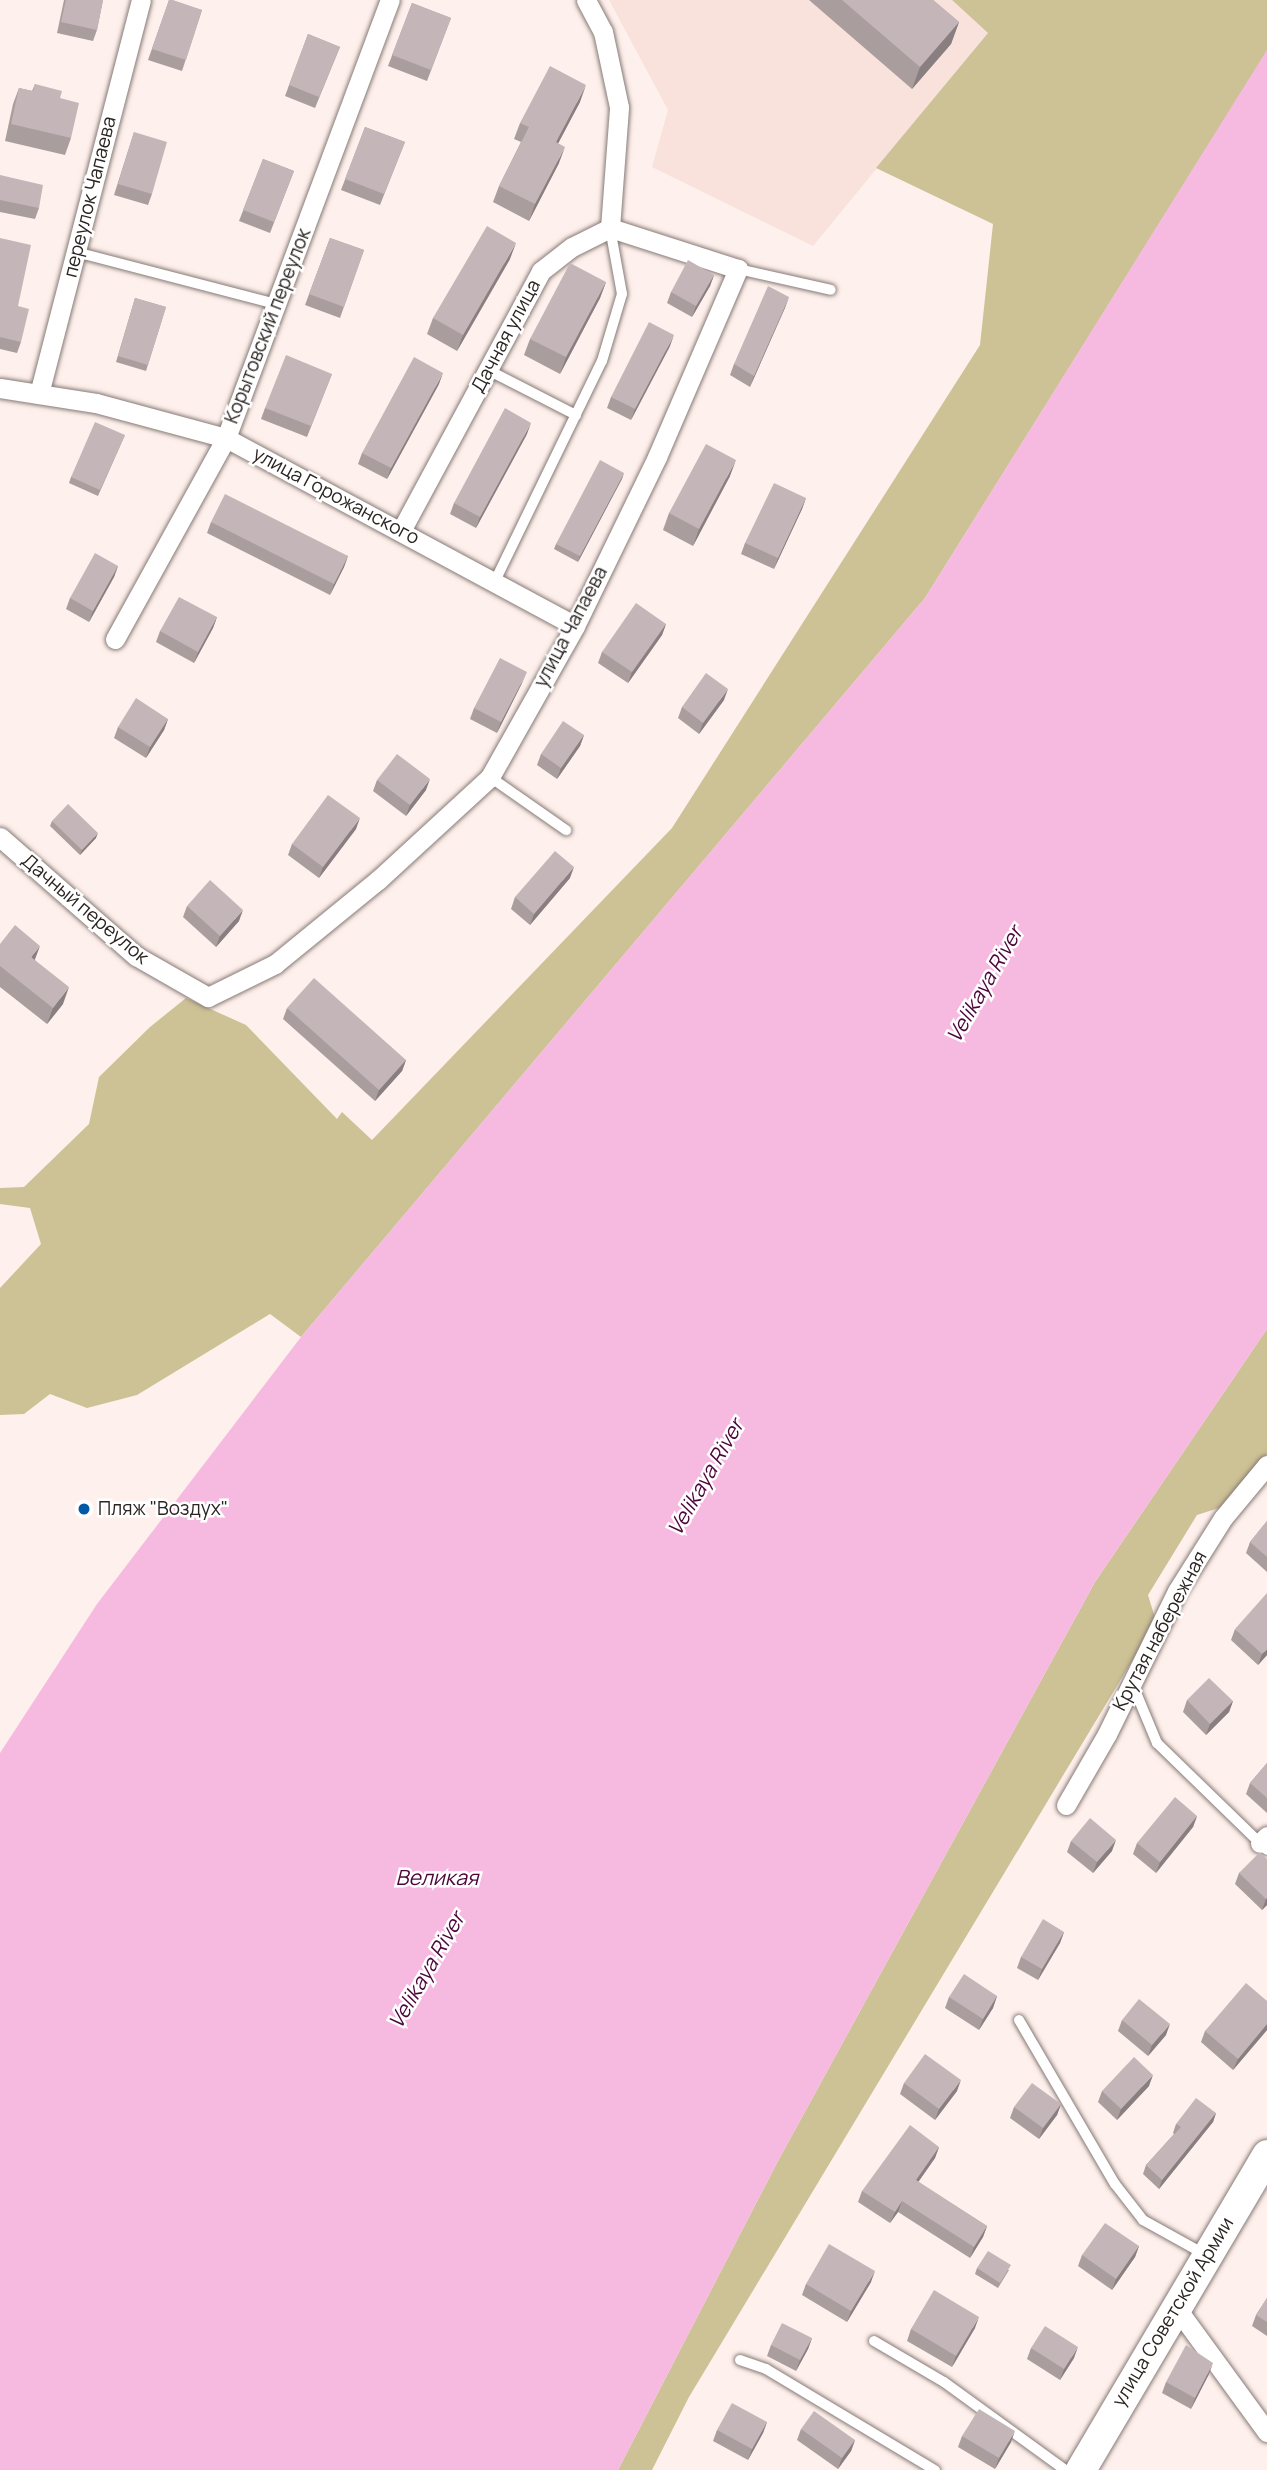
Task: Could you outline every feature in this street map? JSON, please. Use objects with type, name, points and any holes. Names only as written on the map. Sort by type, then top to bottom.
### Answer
[{"type":"main road","name":"улица Советской Армии","points":[[1081,2470],[1175,2306],[1267,2155]]},
{"type":"street","name":"переулок Чапаева","points":[[39,394],[141,0]]},
{"type":"street","name":"Корытовский переулок","points":[[115,639],[226,438],[390,0]]},
{"type":"street","points":[[586,0],[603,32],[619,107],[610,228],[738,269]]},
{"type":"street","name":"Дачная улица","points":[[401,531],[541,271],[572,247],[610,228]]},
{"type":"street","name":"улица Чапаева","points":[[208,997],[275,964],[378,880],[490,777],[575,626],[657,457],[738,269]]},
{"type":"street","name":"улица Горожанского","points":[[0,388],[96,403],[226,438],[575,626]]},
{"type":"street","name":"Дачный переулок","points":[[0,837],[136,956],[208,997]]},
{"type":"street","name":"Крутая набережная","points":[[1066,1805],[1177,1591],[1223,1518],[1267,1465]]},
{"type":"street","points":[[1175,2306],[1267,2432]]},
{"type":"lane","points":[[495,581],[602,361],[622,295],[610,228]]},
{"type":"lane","points":[[76,251],[276,304]]},
{"type":"lane","points":[[738,269],[831,289]]},
{"type":"lane","points":[[488,370],[576,415]]},
{"type":"lane","points":[[490,777],[566,831]]},
{"type":"lane","points":[[1131,1683],[1157,1743],[1265,1843]]},
{"type":"lane","points":[[1019,2020],[1115,2184],[1143,2220],[1206,2255]]},
{"type":"lane","points":[[874,2341],[944,2382],[1065,2470]]},
{"type":"lane","points":[[740,2360],[766,2369],[935,2470]]},
{"type":"shaded area","points":[[609,0],[952,0],[988,33],[813,246],[652,167],[668,110]]},
{"type":"shaded area","points":[[952,0],[1267,0],[1267,51],[925,598],[301,1337],[270,1314],[137,1395],[87,1408],[50,1394],[24,1414],[0,1415],[0,1288],[41,1244],[30,1208],[0,1204],[0,1188],[24,1187],[89,1124],[99,1077],[150,1027],[186,998],[246,1025],[337,1119],[342,1112],[372,1140],[672,828],[980,345],[993,224],[876,168],[988,33]]},
{"type":"shaded area","points":[[1267,1329],[1267,1454],[1222,1507],[1197,1515],[1148,1595],[1156,1621],[689,2397],[652,2470],[618,2470],[778,2161],[1095,1582]]},
{"type":"water","name":"Великая","points":[[1267,50],[1267,1329],[1095,1582],[778,2161],[618,2470],[0,2470],[0,1753],[97,1604],[301,1337],[925,598]]},
{"type":"building","points":[[66,0],[103,0],[97,30],[61,22]]},
{"type":"building","points":[[169,0],[202,10],[186,60],[152,49]]},
{"type":"building","points":[[842,0],[933,0],[959,22],[920,67]]},
{"type":"building","points":[[412,3],[451,18],[431,70],[392,55]]},
{"type":"building","points":[[308,34],[340,47],[319,97],[289,85]]},
{"type":"building","points":[[550,66],[586,85],[556,142],[565,147],[535,204],[499,186],[529,127],[520,123]]},
{"type":"building","points":[[35,84],[62,91],[60,98],[79,103],[71,138],[11,124],[19,88],[33,91]]},
{"type":"building","points":[[365,127],[405,142],[384,194],[345,179]]},
{"type":"building","points":[[134,132],[167,142],[152,194],[118,184]]},
{"type":"building","points":[[263,159],[294,171],[274,222],[243,210]]},
{"type":"building","points":[[0,175],[43,185],[39,208],[0,200]]},
{"type":"building","points":[[487,226],[516,243],[463,335],[433,318]]},
{"type":"building","points":[[0,238],[31,245],[18,306],[29,309],[21,342],[0,337]]},
{"type":"building","points":[[330,238],[364,250],[344,307],[309,294]]},
{"type":"building","points":[[688,260],[714,275],[696,306],[671,292]]},
{"type":"building","points":[[570,263],[606,282],[566,357],[530,339]]},
{"type":"building","points":[[768,286],[789,297],[754,376],[734,364]]},
{"type":"building","points":[[135,298],[166,307],[148,365],[118,356]]},
{"type":"building","points":[[649,322],[674,335],[635,409],[611,397]]},
{"type":"building","points":[[286,355],[332,374],[311,426],[265,408]]},
{"type":"building","points":[[414,357],[443,373],[391,468],[362,453]]},
{"type":"building","points":[[505,408],[531,423],[480,517],[454,503]]},
{"type":"building","points":[[95,422],[125,435],[100,490],[71,477]]},
{"type":"building","points":[[706,444],[736,460],[699,529],[669,513]]},
{"type":"building","points":[[600,460],[624,473],[580,556],[556,544]]},
{"type":"building","points":[[774,483],[806,498],[778,558],[745,543]]},
{"type":"building","points":[[225,494],[348,556],[334,584],[211,522]]},
{"type":"building","points":[[95,553],[118,566],[93,611],[70,598]]},
{"type":"building","points":[[179,597],[217,617],[198,652],[160,631]]},
{"type":"building","points":[[636,603],[666,624],[632,672],[602,652]]},
{"type":"building","points":[[500,658],[527,672],[501,722],[474,708]]},
{"type":"building","points":[[706,673],[728,689],[703,723],[682,707]]},
{"type":"building","points":[[136,698],[168,719],[150,747],[118,727]]},
{"type":"building","points":[[563,721],[584,735],[561,768],[541,754]]},
{"type":"building","points":[[397,754],[430,779],[410,805],[377,780]]},
{"type":"building","points":[[328,795],[360,818],[323,867],[292,844]]},
{"type":"building","points":[[68,804],[98,833],[82,850],[52,821]]},
{"type":"building","points":[[555,851],[574,867],[534,914],[515,897]]},
{"type":"building","points":[[210,880],[243,910],[220,936],[187,906]]},
{"type":"building","points":[[15,925],[40,946],[31,957],[69,987],[53,1008],[0,966],[0,944]]},
{"type":"building","points":[[314,978],[406,1060],[379,1090],[287,1008]]},
{"type":"building","points":[[1267,1521],[1267,1557],[1250,1542]]},
{"type":"building","points":[[1267,1593],[1267,1649],[1262,1654],[1235,1629]]},
{"type":"building","points":[[1209,1678],[1233,1701],[1210,1724],[1187,1700]]},
{"type":"building","points":[[1267,1763],[1267,1798],[1250,1783]]},
{"type":"building","points":[[1175,1797],[1197,1816],[1160,1862],[1137,1843]]},
{"type":"building","points":[[1090,1818],[1116,1840],[1097,1862],[1071,1841]]},
{"type":"building","points":[[1260,1852],[1267,1859],[1266,1899],[1239,1873]]},
{"type":"building","points":[[1043,1919],[1064,1932],[1042,1969],[1021,1957]]},
{"type":"building","points":[[964,1974],[997,1996],[983,2019],[949,1997]]},
{"type":"building","points":[[1246,1983],[1267,2001],[1267,2024],[1238,2059],[1205,2031]]},
{"type":"building","points":[[1139,1999],[1170,2024],[1152,2045],[1122,2020]]},
{"type":"building","points":[[925,2054],[961,2080],[939,2109],[904,2083]]},
{"type":"building","points":[[1134,2057],[1153,2075],[1121,2109],[1102,2091]]},
{"type":"building","points":[[1032,2083],[1061,2104],[1043,2128],[1014,2107]]},
{"type":"building","points":[[1196,2098],[1216,2113],[1162,2180],[1146,2165],[1181,2127],[1176,2124]]},
{"type":"building","points":[[910,2125],[939,2147],[916,2180],[987,2226],[974,2247],[902,2201],[895,2212],[862,2191]]},
{"type":"building","points":[[1105,2223],[1139,2246],[1116,2279],[1082,2255]]},
{"type":"building","points":[[829,2244],[875,2271],[851,2311],[806,2284]]},
{"type":"building","points":[[988,2251],[1011,2265],[1000,2283],[977,2268]]},
{"type":"building","points":[[934,2290],[979,2317],[956,2356],[911,2329]]},
{"type":"building","points":[[1267,2298],[1267,2322],[1256,2315]]},
{"type":"building","points":[[782,2323],[812,2338],[800,2360],[771,2345]]},
{"type":"building","points":[[1045,2326],[1078,2347],[1064,2369],[1031,2348]]},
{"type":"building","points":[[1186,2345],[1213,2363],[1195,2398],[1166,2382]]},
{"type":"building","points":[[732,2403],[767,2422],[752,2449],[717,2430]]},
{"type":"building","points":[[979,2409],[1015,2431],[999,2458],[962,2436]]},
{"type":"building","points":[[814,2411],[855,2440],[842,2458],[801,2429]]},
{"type":"place","name":"Пляж \"Воздух\"","points":[[84,1509]]},
{"type":"water label","name":"Velikaya River","points":[[984,984]]},
{"type":"water label","name":"Velikaya River","points":[[705,1477]]},
{"type":"water label","name":"Velikaya River","points":[[426,1970]]}]
